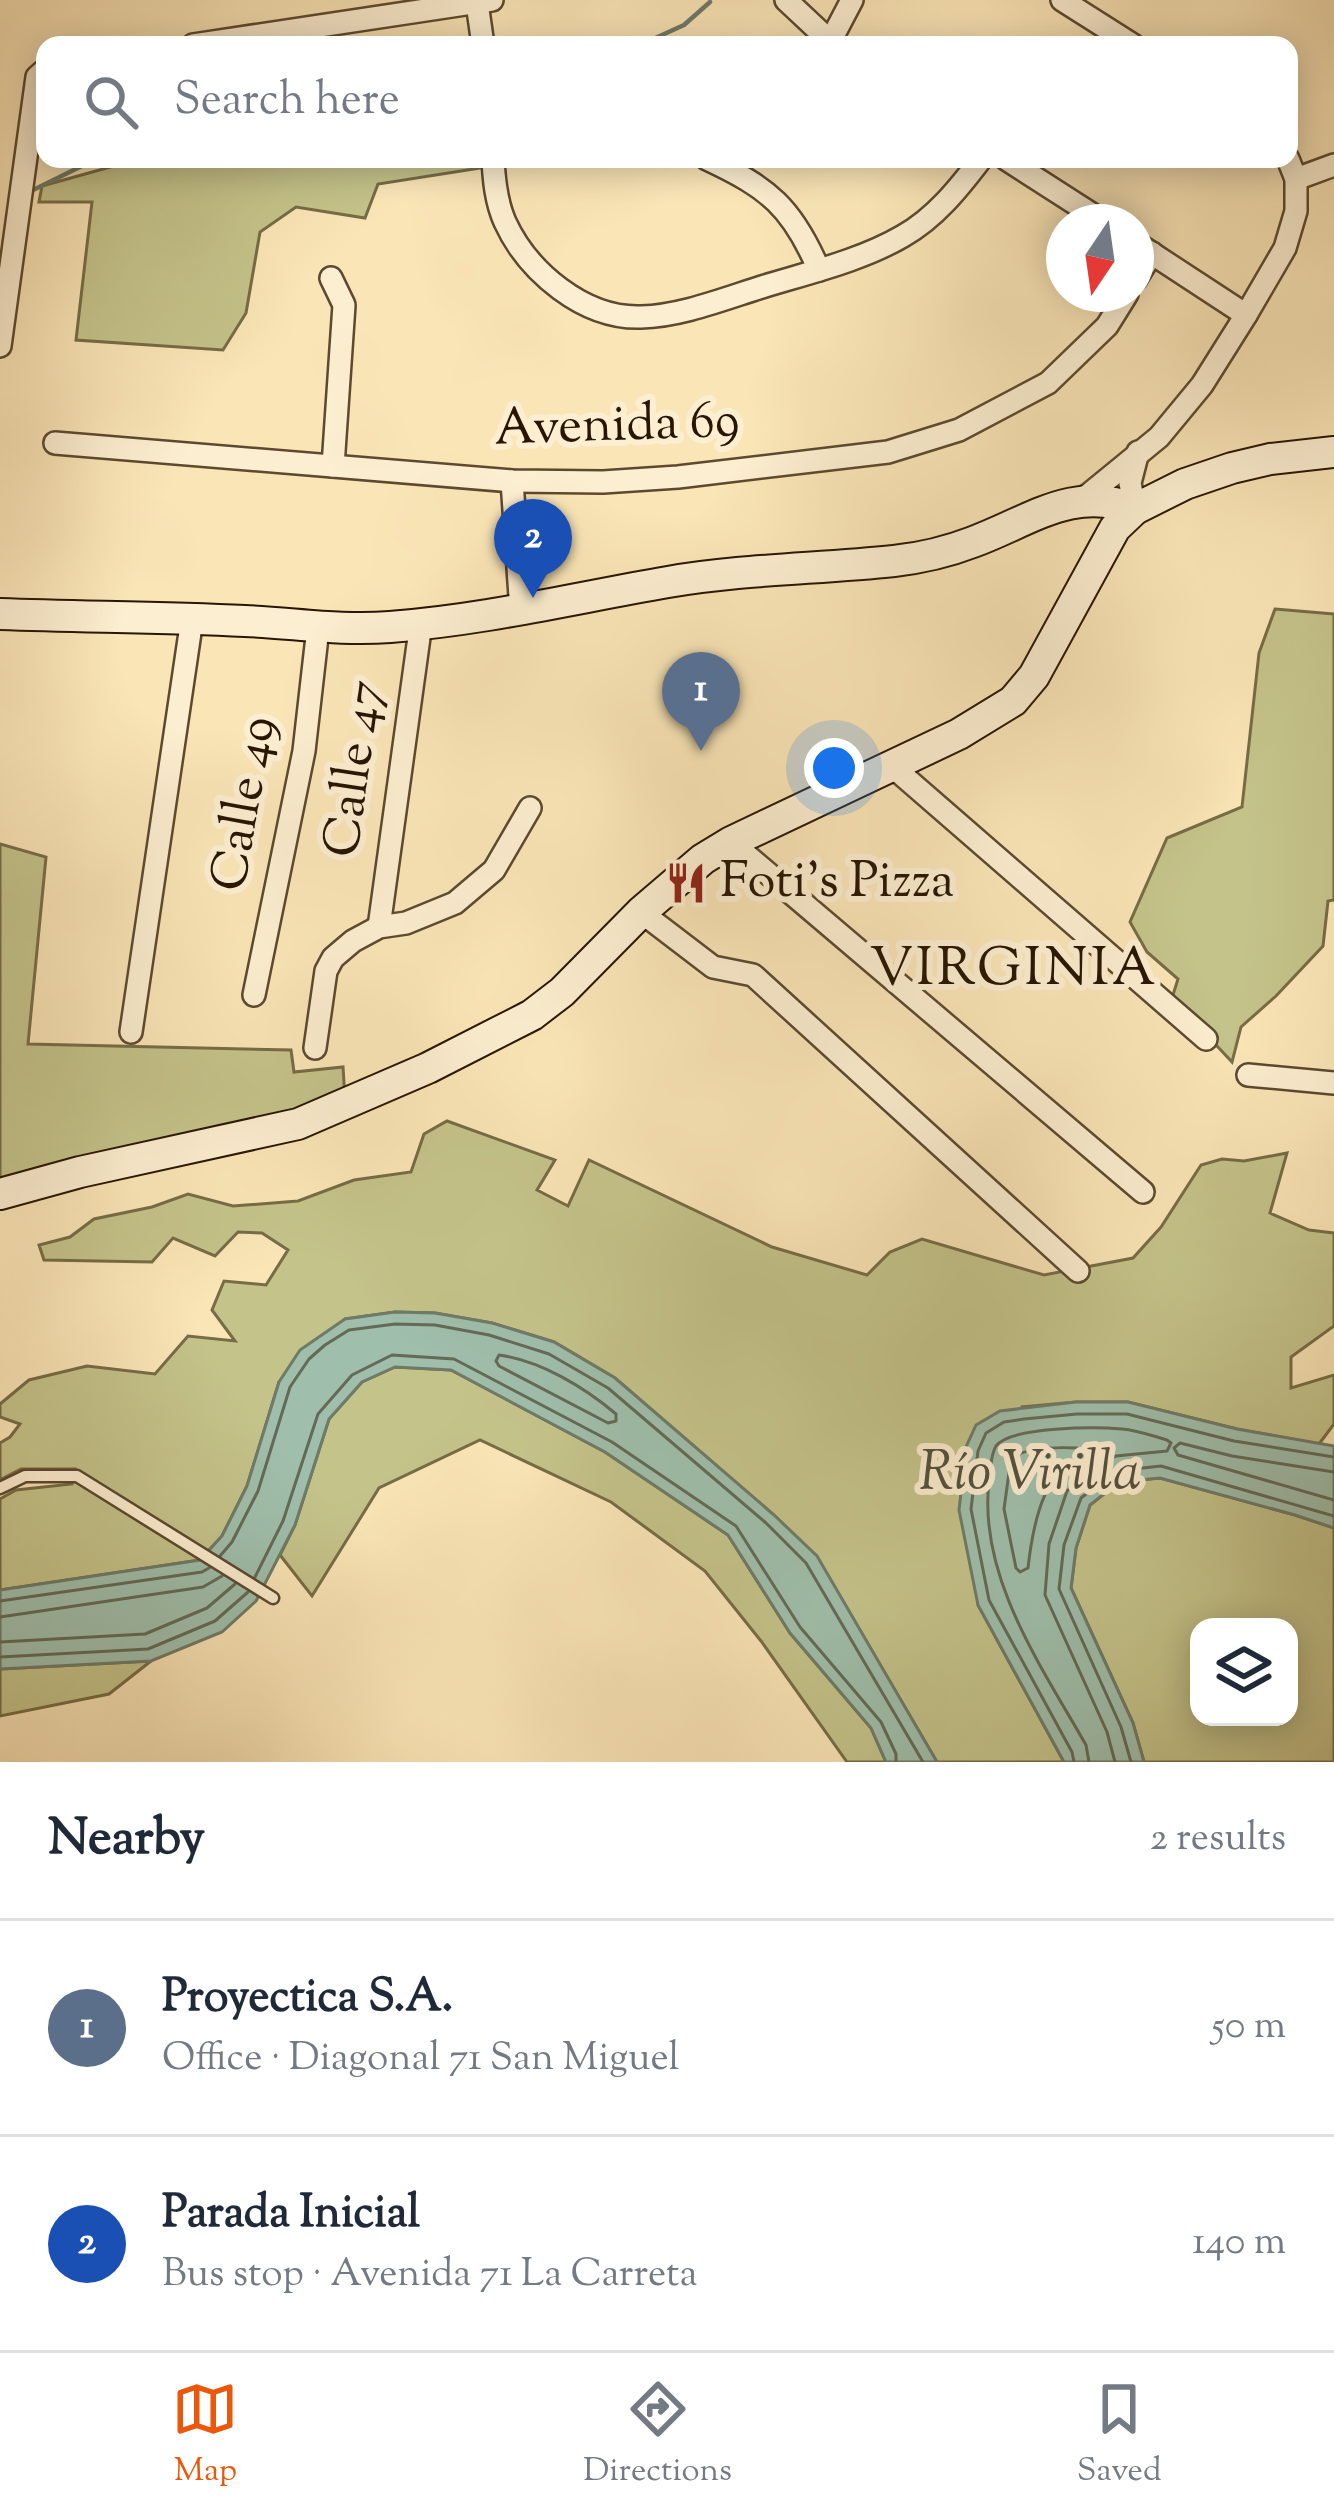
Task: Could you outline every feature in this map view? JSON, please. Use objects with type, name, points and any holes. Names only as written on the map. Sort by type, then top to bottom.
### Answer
[{"type":"main road","points":[[0,1195],[80,1172],[298,1124],[364,1098],[532,1015],[704,859],[959,734],[1013,700],[1034,676],[1115,529],[1136,509],[1184,484],[1232,468],[1334,452]]},
{"type":"main road","points":[[1,621],[192,619],[318,628],[387,627],[521,610],[712,575],[932,555],[1082,500],[1108,500],[1136,509]]},
{"type":"street","points":[[786,0],[825,36]]},
{"type":"street","points":[[835,36],[852,0]]},
{"type":"street","points":[[1062,0],[1097,9],[1124,36]]},
{"type":"street","points":[[253,36],[485,1],[483,36]]},
{"type":"street","points":[[0,346],[36,99]]},
{"type":"street","points":[[1082,500],[1159,437],[1202,385],[1285,248],[1296,211],[1292,169],[1334,165]]},
{"type":"street","points":[[494,168],[503,218],[531,261],[582,303],[605,313],[639,318],[672,313],[819,270],[904,236],[945,201],[973,168]]},
{"type":"street","points":[[726,168],[747,178],[787,212],[804,235],[819,270]]},
{"type":"street","points":[[1020,168],[1076,204]]},
{"type":"street","points":[[1154,255],[1246,315]]},
{"type":"street","points":[[331,278],[344,305],[333,466]]},
{"type":"street","name":"Avenida 69","points":[[55,443],[512,481],[603,482],[888,452],[959,430],[1048,383],[1116,312]]},
{"type":"street","points":[[1136,509],[1130,483],[1138,452]]},
{"type":"street","points":[[512,481],[521,610]]},
{"type":"street","points":[[131,1032],[192,619]]},
{"type":"street","name":"Calle 47","points":[[379,927],[421,623]]},
{"type":"street","name":"Calle 49","points":[[254,995],[304,751],[318,628]]},
{"type":"street","points":[[893,767],[1206,1039]]},
{"type":"street","points":[[315,1048],[326,971],[333,958],[379,927],[406,923],[455,903],[494,870],[530,808]]},
{"type":"street","points":[[731,842],[1143,1192]]},
{"type":"street","points":[[641,912],[713,967],[753,975],[1078,1270]]},
{"type":"street","points":[[1248,1075],[1334,1083]]},
{"type":"lane","points":[[0,1488],[25,1476],[77,1476],[270,1595]]},
{"type":"shaded area","points":[[107,168],[480,168],[378,184],[365,218],[296,207],[260,232],[246,313],[223,350],[76,340],[92,202],[39,202],[42,186]]},
{"type":"shaded area","points":[[1275,609],[1334,614],[1334,900],[1328,901],[1323,946],[1241,1027],[1232,1062],[1172,998],[1178,979],[1147,952],[1130,922],[1167,838],[1242,807],[1259,653]]},
{"type":"shaded area","points":[[0,844],[46,857],[28,1044],[291,1050],[294,1072],[343,1067],[345,1099],[0,1186]]},
{"type":"shaded area","points":[[447,1121],[555,1160],[537,1190],[568,1206],[589,1160],[772,1247],[867,1275],[890,1252],[922,1239],[1044,1275],[1133,1258],[1161,1227],[1201,1165],[1287,1153],[1270,1213],[1309,1230],[1334,1233],[1334,1326],[1291,1357],[1291,1388],[1334,1375],[1334,1424],[1319,1444],[1128,1402],[1022,1407],[978,1605],[1064,1762],[937,1762],[816,1556],[774,1515],[615,1378],[554,1342],[492,1323],[435,1313],[395,1312],[345,1319],[279,1382],[247,1486],[222,1536],[200,1560],[0,1590],[0,1499],[16,1490],[72,1484],[75,1469],[21,1469],[0,1480],[0,1443],[20,1424],[0,1417],[0,1404],[29,1380],[87,1366],[155,1374],[188,1336],[235,1341],[212,1310],[224,1281],[266,1285],[288,1250],[262,1233],[238,1232],[215,1256],[173,1238],[152,1262],[44,1260],[39,1245],[70,1237],[94,1219],[188,1194],[233,1206],[298,1201],[354,1180],[411,1172],[424,1134]]},
{"type":"shaded area","points":[[395,1367],[451,1370],[605,1452],[728,1535],[790,1633],[871,1728],[886,1762],[847,1762],[705,1571],[611,1502],[480,1440],[379,1488],[312,1596],[280,1555],[295,1525],[329,1419],[362,1382]]},
{"type":"shaded area","points":[[1160,1478],[1334,1528],[1334,1762],[1144,1762],[1133,1723],[1071,1588],[1076,1548],[1090,1505],[1119,1482]]},
{"type":"shaded area","points":[[151,1661],[109,1694],[0,1716],[0,1669]]},
{"type":"water","name":"Río Virilla","points":[[395,1312],[492,1323],[554,1342],[615,1378],[817,1556],[937,1762],[886,1762],[871,1728],[790,1633],[728,1535],[605,1452],[451,1370],[395,1367],[362,1382],[329,1419],[295,1525],[256,1601],[222,1632],[151,1661],[0,1669],[0,1590],[200,1560],[222,1536],[247,1486],[279,1382],[300,1350],[345,1319]]},
{"type":"water","name":"Río Virilla","points":[[1076,1402],[1128,1402],[1237,1429],[1334,1446],[1334,1528],[1160,1478],[1119,1482],[1090,1505],[1076,1548],[1071,1588],[1133,1723],[1144,1762],[1064,1762],[978,1605],[959,1510],[966,1447],[976,1425],[1000,1411]]},
{"type":"waterway","points":[[660,36],[684,25],[710,2]]},
{"type":"waterway","points":[[27,193],[78,168]]},
{"type":"place","name":"Parada Inicial","points":[[533,598]]},
{"type":"place","name":"Proyectica S.A.","points":[[701,751]]},
{"type":"place","name":"Foti's Pizza","points":[[686,883]]},
{"type":"district","name":"VIRGINIA","points":[[1014,971]]}]
